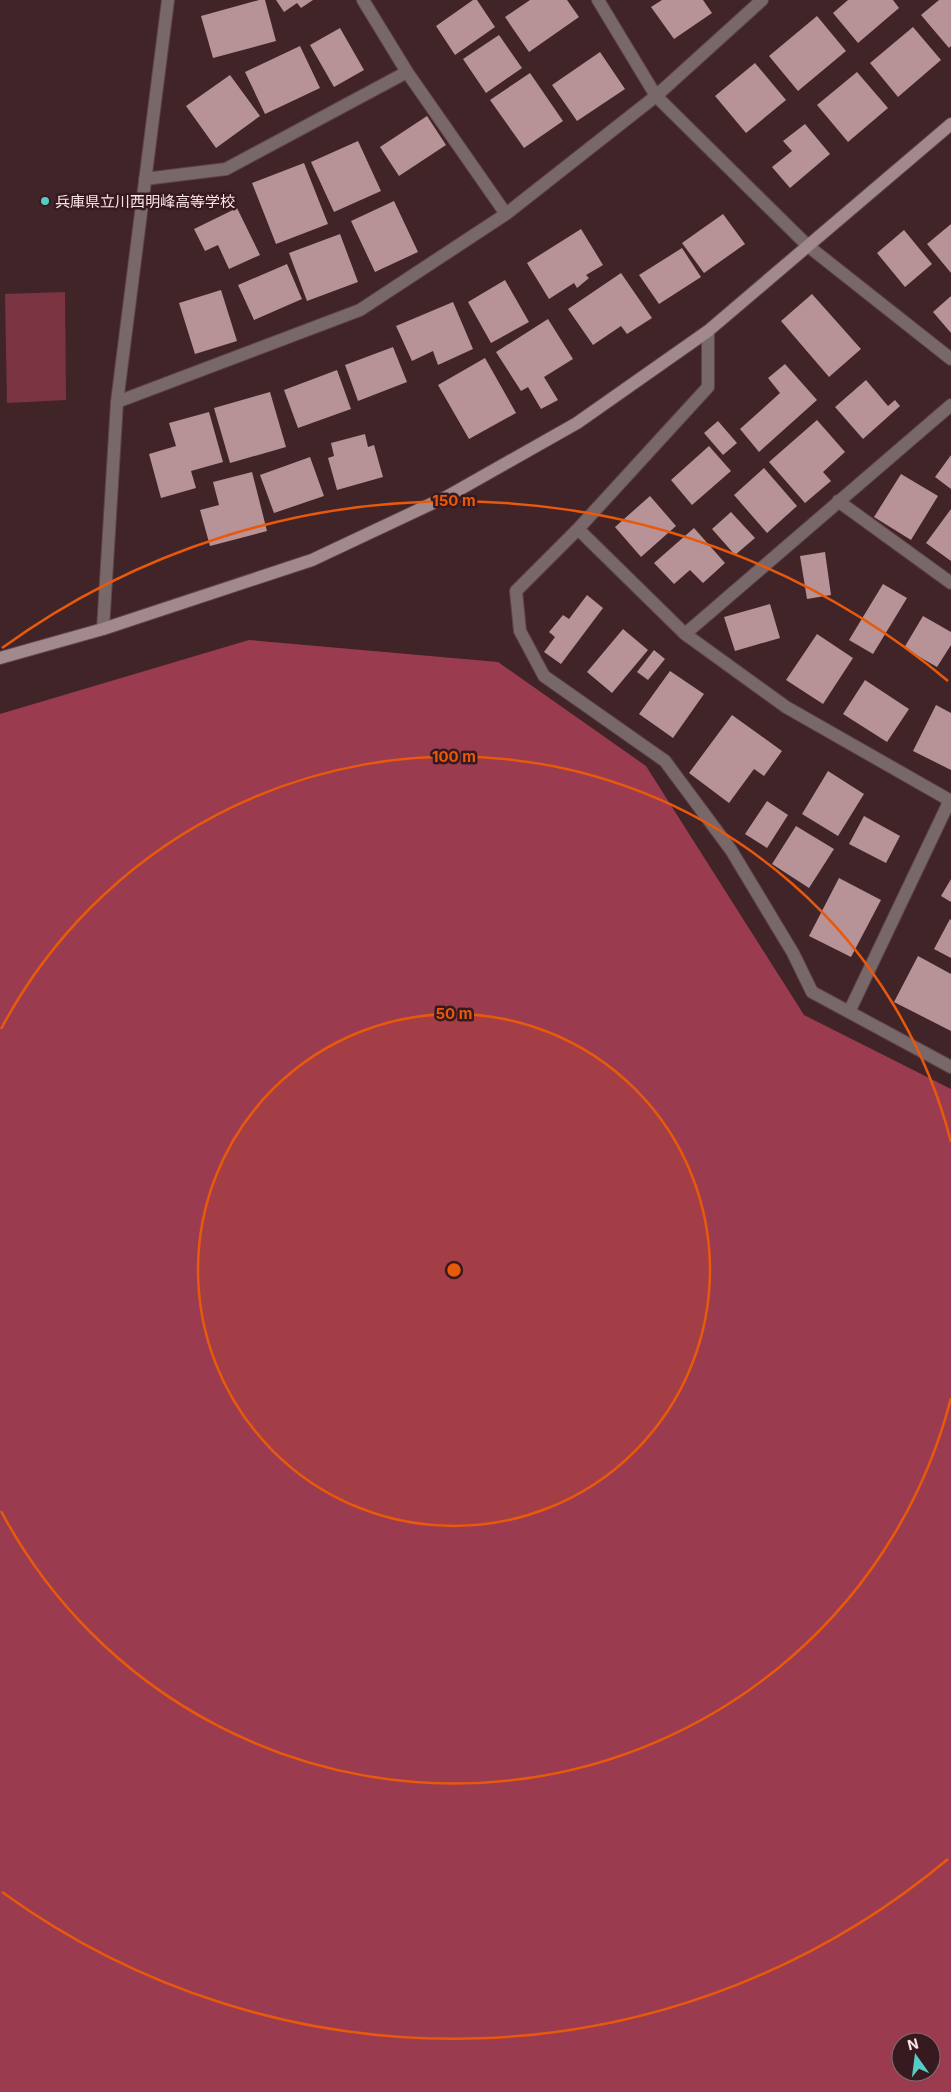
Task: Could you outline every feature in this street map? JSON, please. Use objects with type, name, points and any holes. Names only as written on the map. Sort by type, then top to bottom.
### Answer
[{"type":"street","points":[[103,629],[117,402],[168,0]]},
{"type":"street","points":[[363,0],[407,72],[506,214]]},
{"type":"street","points":[[598,0],[656,96],[808,246],[951,359]]},
{"type":"street","points":[[117,402],[360,310],[506,214],[656,96],[762,0]]},
{"type":"street","points":[[145,179],[226,169],[407,72]]},
{"type":"street","points":[[0,658],[103,629],[312,560],[448,496],[577,423],[708,331],[951,124]]},
{"type":"street","points":[[708,331],[708,387],[578,529],[516,591],[520,631],[544,676],[665,761],[731,850],[793,953],[812,992],[951,1067]]},
{"type":"street","points":[[685,634],[951,405]]},
{"type":"street","points":[[838,501],[951,583]]},
{"type":"street","points":[[578,529],[685,634],[786,707],[950,801],[849,1012]]},
{"type":"shaded area","points":[[65,292],[66,400],[7,403],[5,294]]},
{"type":"shaded area","points":[[249,640],[498,662],[646,766],[804,1015],[951,1089],[951,2092],[0,2092],[0,714]]},
{"type":"building","points":[[265,0],[276,41],[213,58],[201,16]]},
{"type":"building","points":[[276,0],[313,0],[301,8],[297,3],[284,12]]},
{"type":"building","points":[[473,0],[477,0],[495,27],[455,55],[436,26]]},
{"type":"building","points":[[530,0],[567,0],[579,17],[529,52],[505,17]]},
{"type":"building","points":[[662,0],[703,0],[712,13],[674,39],[651,7]]},
{"type":"building","points":[[848,0],[893,0],[899,8],[858,43],[833,13]]},
{"type":"building","points":[[939,0],[951,0],[951,46],[949,48],[921,15]]},
{"type":"building","points":[[817,16],[846,51],[798,91],[769,56]]},
{"type":"building","points":[[913,27],[941,60],[898,97],[870,63]]},
{"type":"building","points":[[340,28],[364,70],[334,87],[310,45]]},
{"type":"building","points":[[499,35],[522,68],[486,93],[463,59]]},
{"type":"building","points":[[300,46],[320,88],[265,114],[245,72]]},
{"type":"building","points":[[600,52],[625,89],[577,121],[552,85]]},
{"type":"building","points":[[755,63],[786,100],[746,133],[715,96]]},
{"type":"building","points":[[857,72],[888,108],[848,142],[817,105]]},
{"type":"building","points":[[530,73],[563,121],[524,148],[490,100]]},
{"type":"building","points":[[230,75],[260,116],[216,148],[186,106]]},
{"type":"building","points":[[427,116],[446,145],[399,176],[380,147]]},
{"type":"building","points":[[805,124],[830,154],[790,188],[772,167],[792,151],[783,141]]},
{"type":"building","points":[[358,141],[381,191],[334,212],[311,162]]},
{"type":"building","points":[[304,163],[328,224],[276,244],[252,183]]},
{"type":"building","points":[[394,201],[418,252],[375,272],[351,221]]},
{"type":"building","points":[[237,208],[260,255],[229,269],[218,245],[205,251],[194,229]]},
{"type":"building","points":[[723,214],[745,244],[704,273],[682,243]]},
{"type":"building","points":[[951,224],[951,273],[927,244]]},
{"type":"building","points":[[581,229],[603,265],[586,275],[589,278],[577,288],[574,283],[549,299],[527,263]]},
{"type":"building","points":[[904,230],[932,264],[905,287],[877,253]]},
{"type":"building","points":[[340,234],[358,282],[307,301],[289,253]]},
{"type":"building","points":[[682,248],[701,277],[659,304],[639,275]]},
{"type":"building","points":[[287,264],[302,299],[254,320],[238,285]]},
{"type":"building","points":[[621,273],[652,318],[627,334],[621,326],[593,345],[568,309]]},
{"type":"building","points":[[505,280],[529,322],[491,343],[468,302]]},
{"type":"building","points":[[221,290],[237,341],[195,354],[179,303]]},
{"type":"building","points":[[812,294],[861,349],[829,377],[781,321]]},
{"type":"building","points":[[951,296],[951,333],[933,312]]},
{"type":"building","points":[[453,302],[473,349],[438,365],[433,351],[412,361],[396,326]]},
{"type":"building","points":[[548,319],[573,359],[544,377],[558,400],[541,409],[528,387],[521,391],[496,352]]},
{"type":"building","points":[[393,347],[407,382],[358,401],[345,365]]},
{"type":"building","points":[[485,358],[516,413],[469,439],[438,385]]},
{"type":"building","points":[[785,364],[817,400],[759,452],[740,429],[780,393],[768,378]]},
{"type":"building","points":[[337,370],[351,409],[298,428],[284,390]]},
{"type":"building","points":[[866,380],[888,406],[895,400],[900,406],[863,439],[835,407]]},
{"type":"building","points":[[270,392],[286,447],[230,463],[214,408]]},
{"type":"building","points":[[209,412],[223,462],[191,471],[196,488],[161,498],[149,454],[176,446],[169,423]]},
{"type":"building","points":[[817,420],[845,452],[823,472],[831,481],[805,503],[769,462]]},
{"type":"building","points":[[718,421],[737,443],[723,455],[704,433]]},
{"type":"building","points":[[365,434],[368,447],[374,445],[383,477],[337,490],[328,458],[334,456],[331,443]]},
{"type":"building","points":[[709,446],[731,471],[692,505],[671,480]]},
{"type":"building","points":[[951,455],[951,489],[935,477]]},
{"type":"building","points":[[310,457],[324,496],[274,513],[260,475]]},
{"type":"building","points":[[764,468],[797,506],[767,533],[734,495]]},
{"type":"building","points":[[252,472],[267,531],[210,546],[200,510],[219,505],[213,482]]},
{"type":"building","points":[[901,474],[938,496],[911,540],[874,517]]},
{"type":"building","points":[[650,496],[676,526],[641,557],[615,527]]},
{"type":"building","points":[[951,509],[951,561],[926,543]]},
{"type":"building","points":[[731,512],[755,538],[735,555],[712,529]]},
{"type":"building","points":[[694,528],[725,563],[703,583],[690,570],[674,584],[654,563]]},
{"type":"building","points":[[825,552],[831,595],[807,599],[800,556]]},
{"type":"building","points":[[883,584],[907,598],[873,654],[849,640]]},
{"type":"building","points":[[587,595],[603,608],[561,664],[544,652],[555,637],[549,632],[563,615],[569,619]]},
{"type":"building","points":[[770,604],[780,638],[735,651],[724,617]]},
{"type":"building","points":[[923,616],[951,632],[951,645],[937,667],[904,648]]},
{"type":"building","points":[[623,629],[648,650],[612,693],[587,672]]},
{"type":"building","points":[[817,634],[853,658],[823,704],[786,680]]},
{"type":"building","points":[[654,650],[665,659],[648,680],[637,672]]},
{"type":"building","points":[[670,671],[704,694],[673,738],[639,714]]},
{"type":"building","points":[[865,680],[909,709],[887,742],[843,714]]},
{"type":"building","points":[[936,705],[951,713],[951,770],[913,751]]},
{"type":"building","points":[[732,715],[782,751],[764,776],[754,769],[729,803],[689,773]]},
{"type":"building","points":[[828,771],[864,794],[838,836],[802,814]]},
{"type":"building","points":[[767,801],[788,815],[767,848],[745,834]]},
{"type":"building","points":[[864,816],[900,836],[886,863],[849,844]]},
{"type":"building","points":[[796,826],[834,849],[809,888],[772,864]]},
{"type":"building","points":[[839,878],[881,900],[851,957],[809,936]]},
{"type":"building","points":[[951,879],[951,902],[941,896]]},
{"type":"building","points":[[951,920],[951,958],[934,949]]},
{"type":"building","points":[[918,956],[951,974],[951,1031],[894,1002]]},
{"type":"place","name":"兵庫県立川西明峰高等学校","points":[[45,201]]}]
